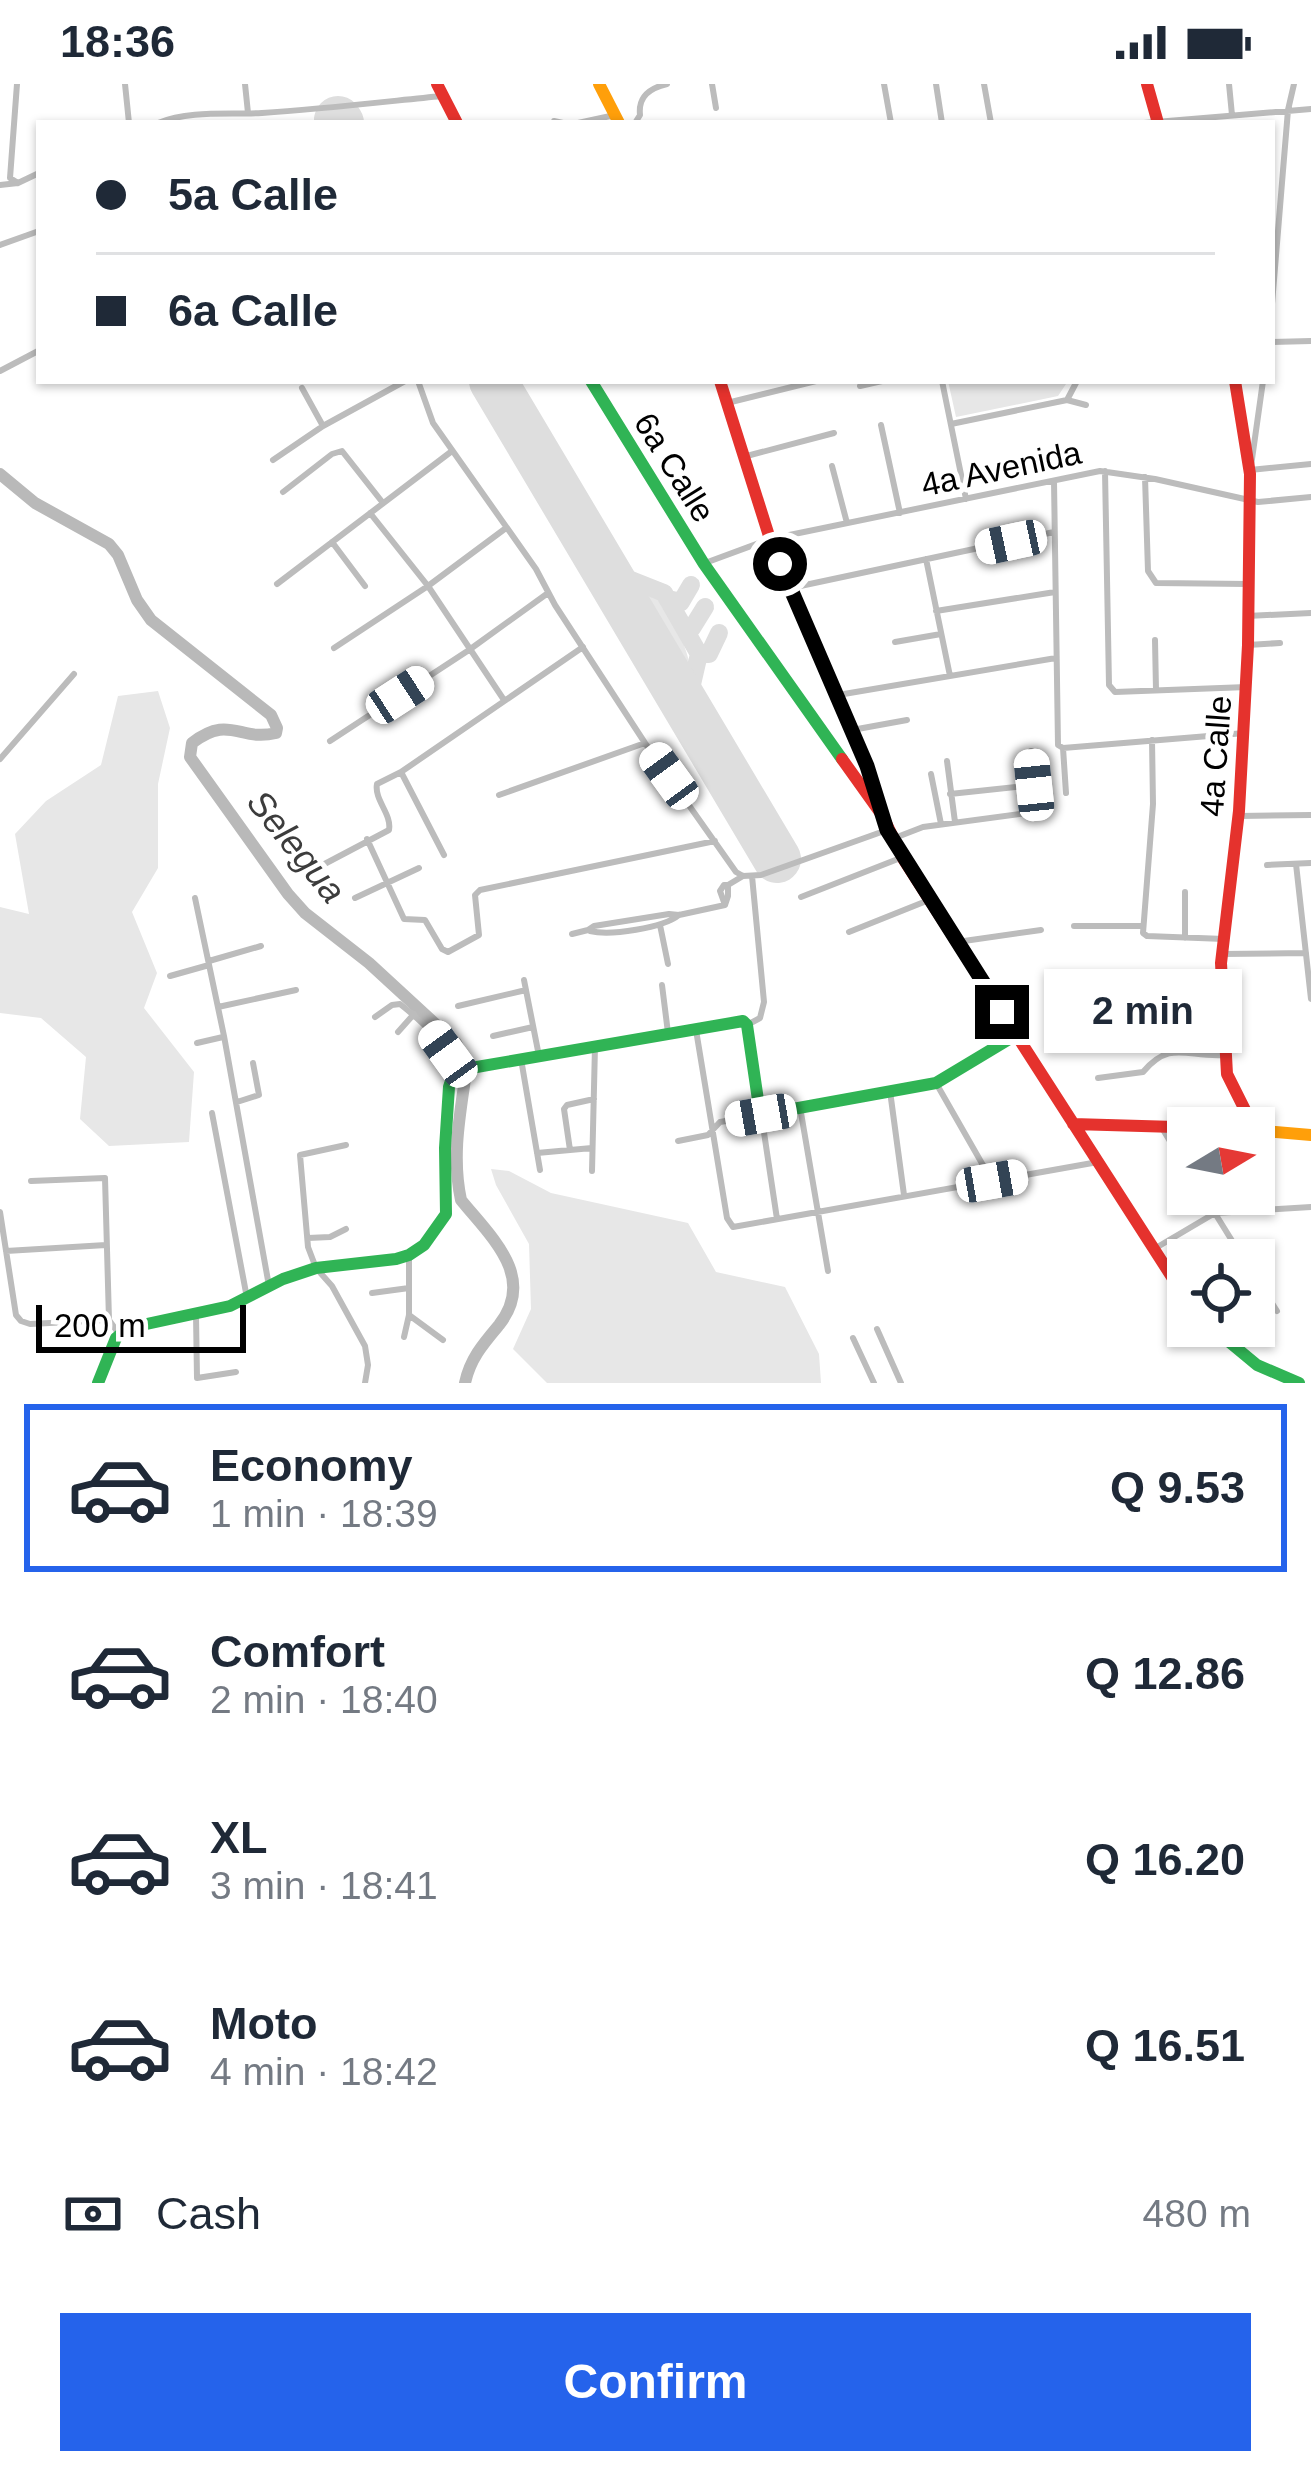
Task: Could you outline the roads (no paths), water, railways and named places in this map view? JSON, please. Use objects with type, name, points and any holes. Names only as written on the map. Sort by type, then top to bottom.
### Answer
[{"type":"street","points":[[17,84],[10,178],[18,183]]},
{"type":"street","points":[[125,84],[129,120]]},
{"type":"street","points":[[245,84],[252,113],[259,120]]},
{"type":"street","points":[[599,84],[617,119]]},
{"type":"street","points":[[637,120],[646,92],[667,84]]},
{"type":"street","points":[[712,84],[716,108]]},
{"type":"street","points":[[884,84],[890,120]]},
{"type":"street","points":[[936,84],[942,120]]},
{"type":"street","points":[[984,84],[990,120]]},
{"type":"street","points":[[1147,84],[1153,120]]},
{"type":"street","points":[[1229,84],[1232,115]]},
{"type":"street","points":[[1275,269],[1294,84]]},
{"type":"street","points":[[172,120],[440,90],[455,120]]},
{"type":"street","points":[[1176,120],[1311,109]]},
{"type":"street","points":[[1275,152],[1285,152]]},
{"type":"street","points":[[0,185],[36,174]]},
{"type":"street","points":[[0,245],[36,232]]},
{"type":"street","points":[[1275,342],[1311,341]]},
{"type":"street","points":[[0,371],[36,352]]},
{"type":"street","points":[[273,460],[400,384]]},
{"type":"street","points":[[419,384],[433,423],[536,569],[645,743],[745,876],[764,1002],[760,1018],[747,1024]]},
{"type":"street","name":"6a Calle","points":[[593,384],[704,564],[882,815],[903,857],[1167,1269]]},
{"type":"street","points":[[721,384],[770,539],[838,695],[882,815]]},
{"type":"street","points":[[728,403],[804,384]]},
{"type":"street","points":[[860,386],[869,384]]},
{"type":"street","points":[[943,384],[966,499]]},
{"type":"street","points":[[1067,400],[1075,384]]},
{"type":"street","name":"4a Calle","points":[[1235,384],[1250,472],[1248,645],[1239,816],[1222,986],[1225,1054],[1231,1086],[1242,1107]]},
{"type":"street","points":[[1263,384],[1250,472],[1311,464]]},
{"type":"street","points":[[302,388],[323,426]]},
{"type":"street","points":[[951,424],[1067,400],[1086,405]]},
{"type":"street","points":[[880,424],[900,513]]},
{"type":"street","points":[[743,458],[834,433]]},
{"type":"street","points":[[283,492],[342,451],[383,503]]},
{"type":"street","points":[[277,584],[452,451]]},
{"type":"street","points":[[832,466],[848,524]]},
{"type":"street","points":[[1105,471],[1108,685],[1115,692],[1246,687]]},
{"type":"street","name":"4a Avenida","points":[[704,564],[770,539],[1105,471],[1258,502],[1311,496]]},
{"type":"street","points":[[1145,477],[1151,579],[1156,583],[1248,584]]},
{"type":"street","points":[[1054,481],[1058,745],[1245,734]]},
{"type":"street","points":[[370,513],[428,586],[505,701]]},
{"type":"street","points":[[334,647],[506,528]]},
{"type":"street","points":[[790,588],[1054,532]]},
{"type":"street","points":[[332,542],[365,586]]},
{"type":"street","points":[[926,560],[950,676]]},
{"type":"street","points":[[936,611],[1055,592]]},
{"type":"street","points":[[330,741],[548,593]]},
{"type":"street","points":[[1247,616],[1311,613]]},
{"type":"street","points":[[895,642],[941,634]]},
{"type":"street","points":[[1155,640],[1156,690]]},
{"type":"street","points":[[1248,645],[1280,643]]},
{"type":"street","points":[[277,830],[306,866],[315,868],[390,829],[375,788],[583,647]]},
{"type":"street","points":[[838,695],[1056,658]]},
{"type":"street","points":[[0,759],[74,674]]},
{"type":"street","points":[[852,730],[907,720]]},
{"type":"street","points":[[1152,740],[1153,804],[1143,933],[1147,937],[1224,939]]},
{"type":"street","points":[[499,795],[645,743]]},
{"type":"street","points":[[1064,748],[1066,793]]},
{"type":"street","points":[[572,934],[594,926],[725,904],[728,885],[745,876],[890,834],[1034,812],[1030,751]]},
{"type":"street","points":[[947,761],[955,822]]},
{"type":"street","points":[[401,772],[444,855]]},
{"type":"street","points":[[931,774],[940,824]]},
{"type":"street","points":[[950,794],[1034,785]]},
{"type":"street","points":[[1239,816],[1311,815]]},
{"type":"street","points":[[367,839],[404,919],[425,920],[442,950],[448,952],[481,932],[475,895],[480,890],[715,841]]},
{"type":"street","points":[[801,897],[903,857]]},
{"type":"street","points":[[1267,865],[1311,863]]},
{"type":"street","points":[[1296,864],[1311,999]]},
{"type":"street","points":[[355,898],[419,868]]},
{"type":"street","points":[[1185,892],[1185,938]]},
{"type":"street","points":[[195,898],[269,1286]]},
{"type":"street","points":[[849,932],[930,899]]},
{"type":"street","points":[[588,930],[602,934],[660,925],[679,915]]},
{"type":"street","points":[[660,925],[668,964]]},
{"type":"street","points":[[1074,926],[1142,926]]},
{"type":"street","points":[[957,941],[1041,930]]},
{"type":"street","points":[[170,976],[261,946]]},
{"type":"street","points":[[1222,954],[1306,953]]},
{"type":"street","points":[[524,980],[539,1056]]},
{"type":"street","points":[[662,985],[668,1033]]},
{"type":"street","points":[[1152,987],[1222,986]]},
{"type":"street","points":[[218,1007],[296,990]]},
{"type":"street","points":[[458,1006],[526,990]]},
{"type":"street","points":[[375,1017],[396,1004],[414,1014],[463,1069]]},
{"type":"street","points":[[398,1032],[414,1014]]},
{"type":"street","points":[[98,1383],[119,1334],[128,1328],[247,1299],[316,1268],[410,1256],[434,1234],[446,1214],[449,1087],[452,1077],[463,1069],[739,1020],[747,1024]]},
{"type":"street","points":[[747,1024],[776,1220]]},
{"type":"street","points":[[493,1036],[533,1027]]},
{"type":"street","points":[[696,1028],[733,1226],[1098,1162]]},
{"type":"street","points":[[678,1141],[708,1135],[719,1122],[760,1111],[935,1083],[1016,1035]]},
{"type":"street","points":[[197,1042],[224,1036]]},
{"type":"street","points":[[592,1171],[595,1046]]},
{"type":"street","points":[[1098,1078],[1143,1072],[1153,1060],[1171,1051],[1202,1057],[1225,1054]]},
{"type":"street","points":[[521,1059],[540,1170]]},
{"type":"street","points":[[236,1103],[259,1095],[253,1063]]},
{"type":"street","points":[[935,1083],[992,1181]]},
{"type":"street","points":[[890,1091],[904,1196]]},
{"type":"street","points":[[570,1150],[564,1109],[594,1099]]},
{"type":"street","points":[[800,1108],[828,1270]]},
{"type":"street","points":[[212,1113],[247,1299]]},
{"type":"street","points":[[1072,1124],[1167,1125]]},
{"type":"street","points":[[1160,1125],[1167,1136]]},
{"type":"street","points":[[1275,1131],[1311,1135]]},
{"type":"street","points":[[346,1145],[300,1154],[308,1238],[316,1268],[332,1286],[365,1346],[365,1383]]},
{"type":"street","points":[[537,1153],[592,1148]]},
{"type":"street","points":[[31,1181],[105,1178],[109,1320],[119,1334]]},
{"type":"street","points":[[1275,1209],[1311,1207]]},
{"type":"street","points":[[0,1212],[16,1315],[21,1321],[109,1320]]},
{"type":"street","points":[[1154,1249],[1211,1215]]},
{"type":"street","points":[[308,1238],[330,1237],[346,1229]]},
{"type":"street","points":[[6,1251],[106,1244]]},
{"type":"street","points":[[404,1337],[410,1256]]},
{"type":"street","points":[[372,1292],[409,1288]]},
{"type":"street","points":[[196,1315],[197,1378],[236,1372]]},
{"type":"street","points":[[409,1315],[442,1340]]},
{"type":"street","points":[[877,1329],[901,1383]]},
{"type":"street","points":[[853,1338],[874,1383]]},
{"type":"street","points":[[1235,1347],[1256,1365],[1299,1383]]},
{"type":"waterway","name":"Selegua","points":[[0,474],[35,503],[109,544],[151,620],[271,715],[276,733],[216,730],[192,743],[190,757],[305,913],[369,963],[456,1043],[467,1065],[457,1149],[461,1200],[505,1258],[513,1290],[510,1307],[474,1359],[465,1383]]}]
